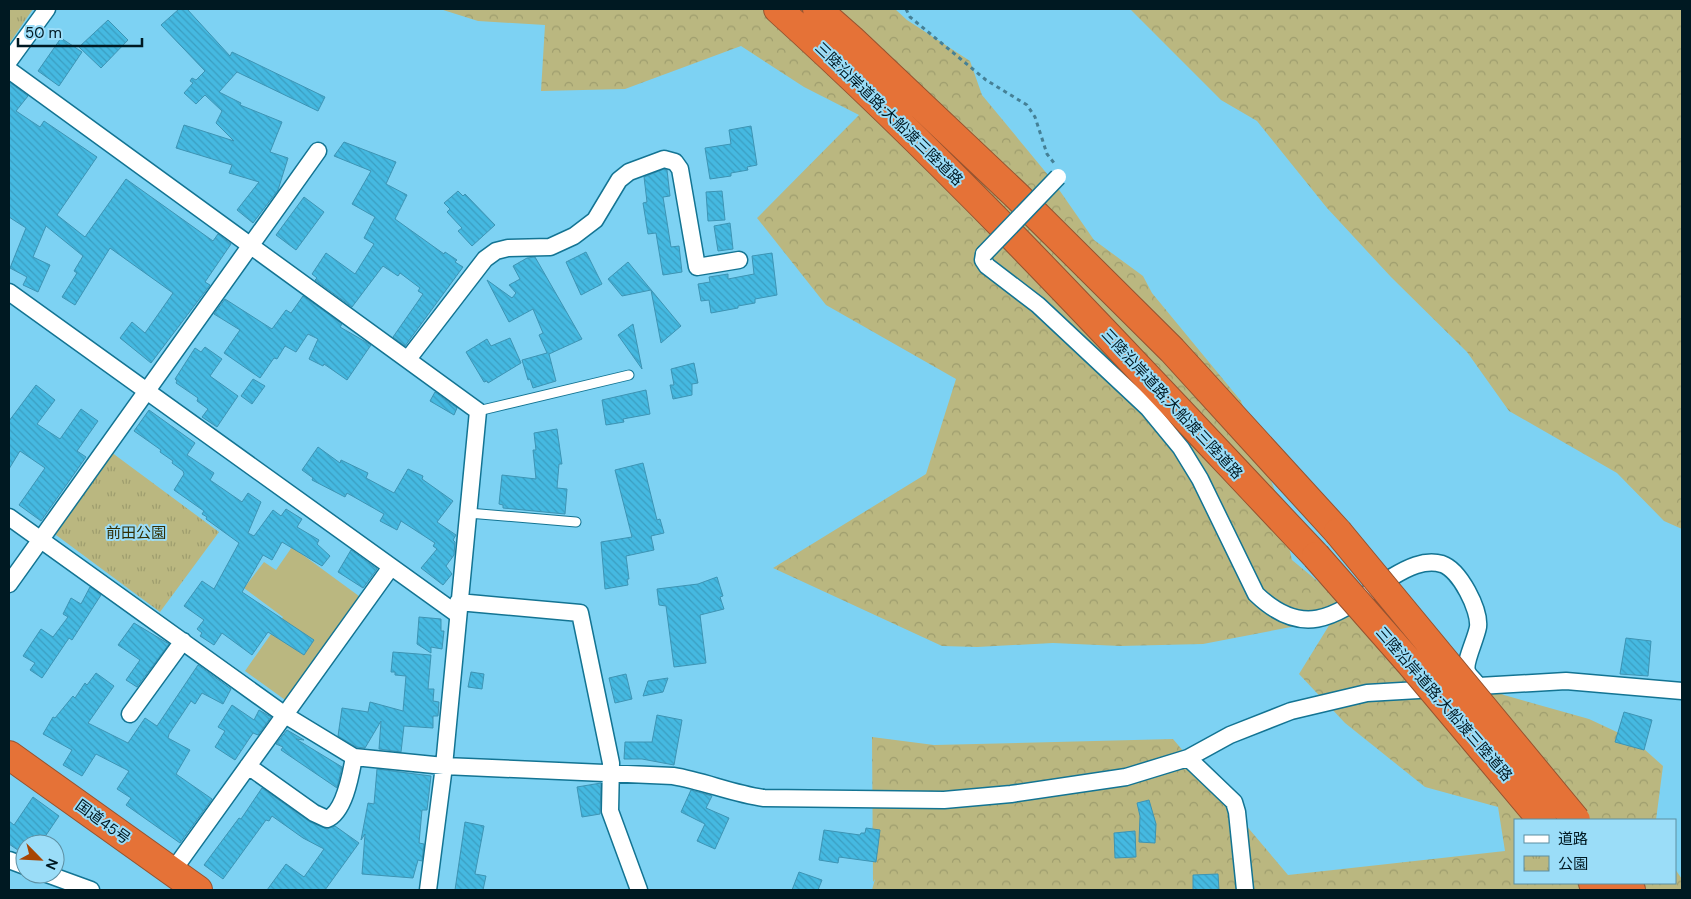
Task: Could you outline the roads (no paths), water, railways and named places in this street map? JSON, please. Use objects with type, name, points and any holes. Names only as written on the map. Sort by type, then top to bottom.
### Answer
[{"type":"highway","name":"三陸沿岸道路;大船渡三陸道路","points":[[778,9],[832,58],[982,202],[1316,556],[1410,663],[1541,819]]},
{"type":"highway","name":"三陸沿岸道路;大船渡三陸道路","points":[[816,9],[851,39],[1009,188],[1165,343],[1338,532],[1575,819]]},
{"type":"highway","name":"国道45号","points":[[9,754],[198,890]]},
{"type":"street","points":[[9,61],[47,9]]},
{"type":"street","points":[[9,70],[478,411],[444,766],[428,890]]},
{"type":"street","points":[[9,584],[318,151]]},
{"type":"street","points":[[408,359],[485,259],[496,251],[508,248],[550,247],[574,236],[595,220],[619,180],[628,172],[664,159],[675,162],[680,169],[698,267],[739,260]]},
{"type":"street","points":[[1058,177],[984,254],[983,260],[987,266],[1038,305],[1141,402],[1181,448],[1200,479],[1256,594],[1266,604],[1282,614],[1312,621],[1332,616],[1407,568],[1422,563],[1443,564],[1459,578],[1473,602],[1478,626],[1466,664],[1466,672],[1479,686]]},
{"type":"street","points":[[9,292],[391,567],[458,608],[580,613],[612,772],[610,811],[639,890]]},
{"type":"street","points":[[9,517],[285,715],[354,757],[444,766],[545,772],[612,772],[691,779],[743,795],[764,798],[944,800],[1011,794],[1126,777],[1188,758],[1230,735],[1291,711],[1367,693],[1566,681],[1682,691]]},
{"type":"street","points":[[172,872],[391,567]]},
{"type":"street","points":[[130,714],[182,641]]},
{"type":"street","points":[[248,766],[314,813],[327,819],[332,817],[348,788],[354,757]]},
{"type":"street","points":[[1188,758],[1234,802],[1237,812],[1245,890]]},
{"type":"street","points":[[65,881],[91,890]]},
{"type":"lane","points":[[478,411],[629,375]]},
{"type":"lane","points":[[468,513],[576,522]]},
{"type":"park label","name":"前田公園","points":[[136,533]]}]
